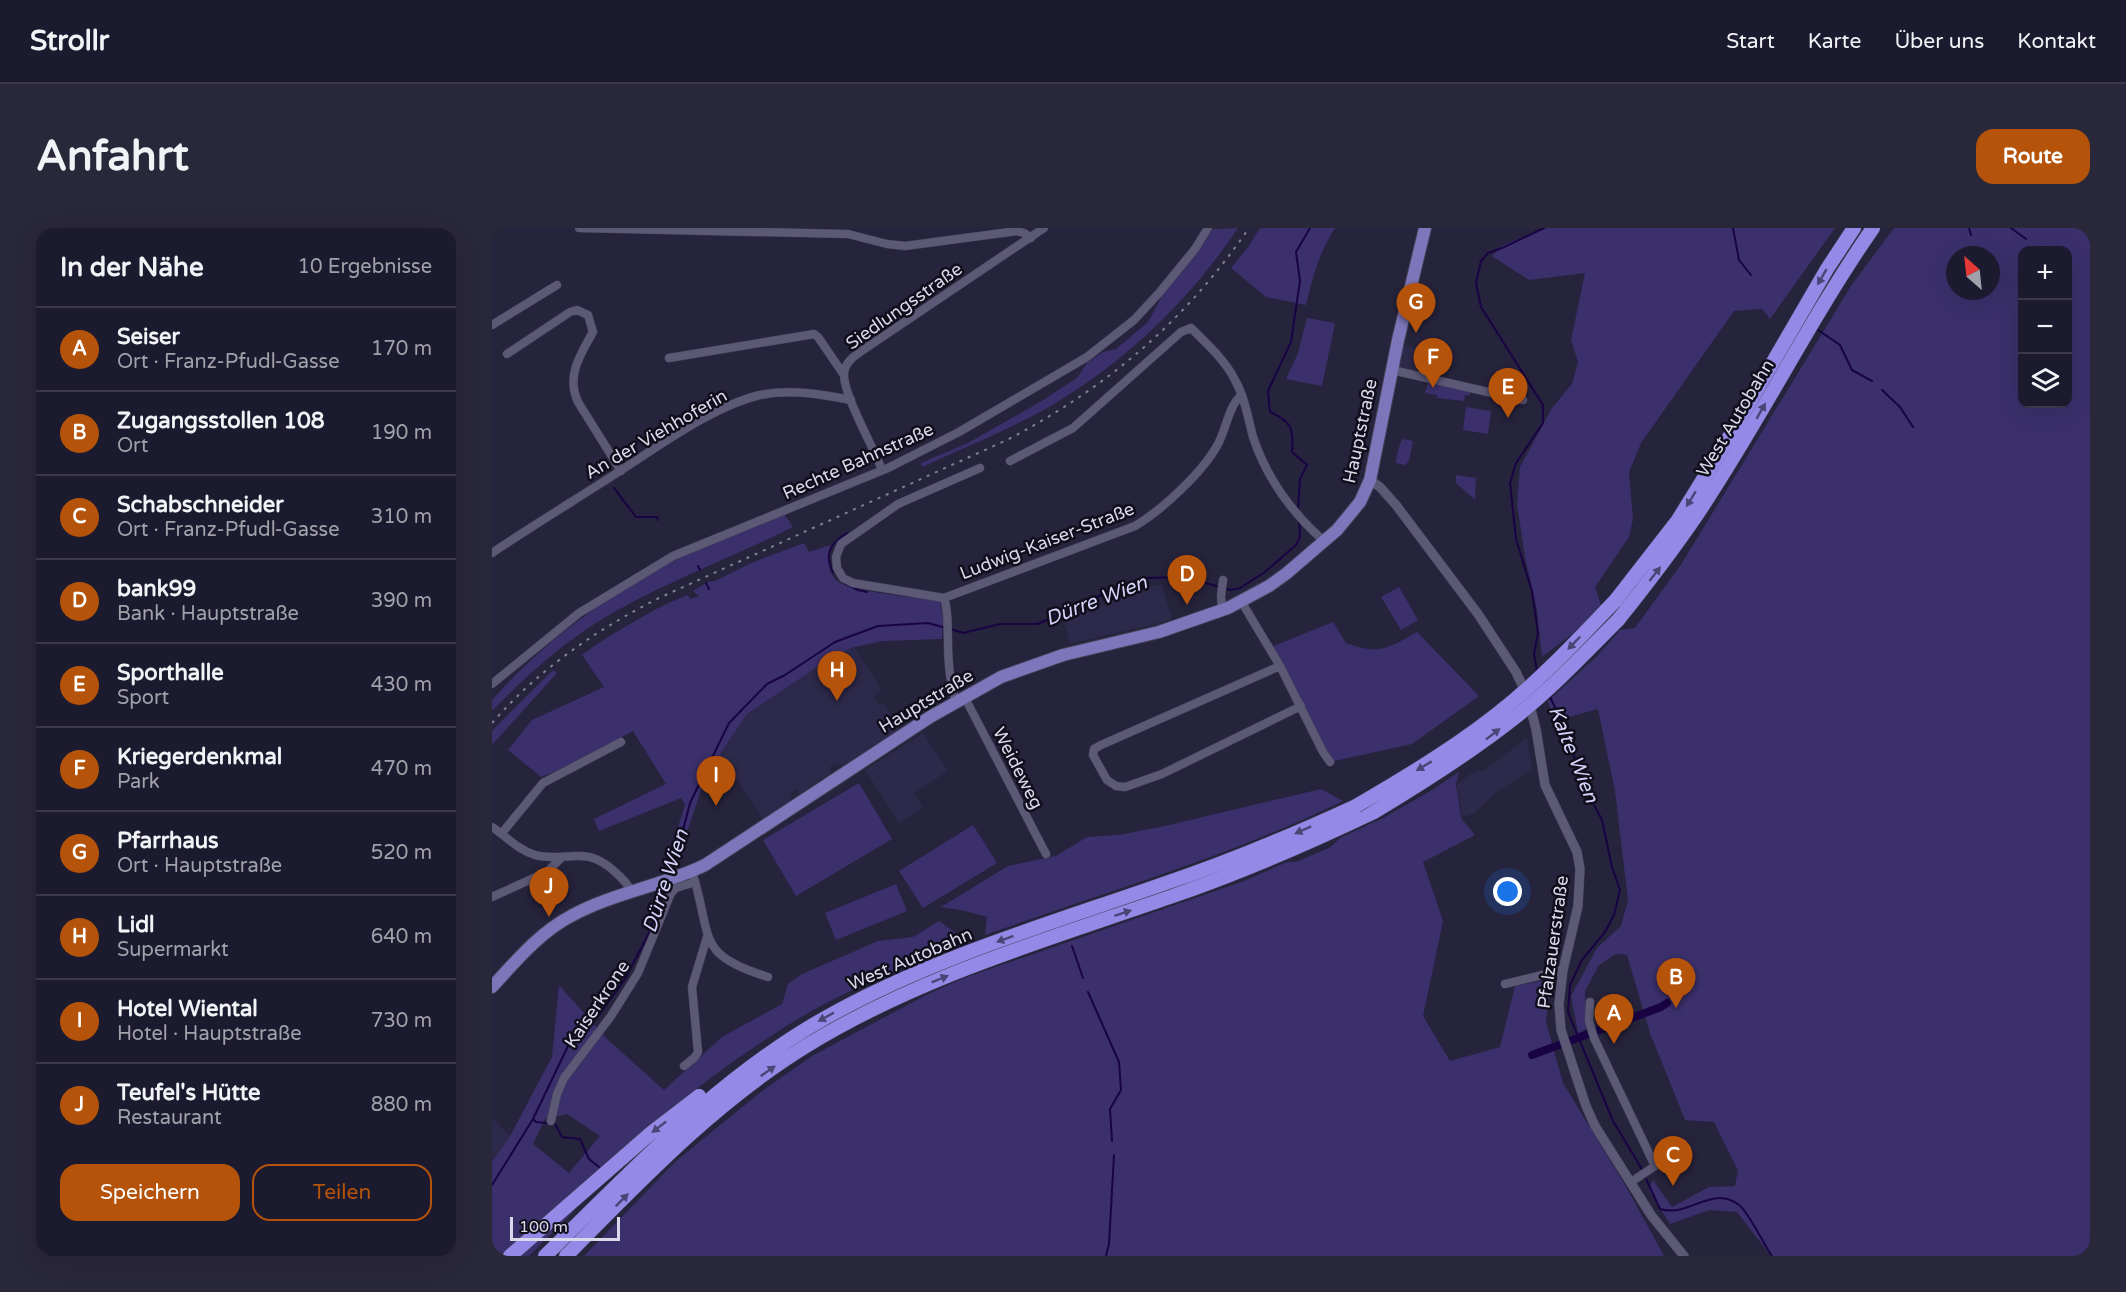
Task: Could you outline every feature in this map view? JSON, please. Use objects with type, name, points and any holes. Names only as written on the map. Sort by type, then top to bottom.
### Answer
[{"type":"highway","name":"West Autobahn","points":[[545,1256],[698,1108],[759,1060],[825,1018],[918,972],[1060,919],[1232,860],[1300,832],[1356,806],[1429,763],[1513,701],[1553,665],[1615,601],[1678,520],[1739,421],[1827,269],[1854,228]]},
{"type":"highway","name":"West Autobahn","points":[[566,1256],[661,1162],[722,1106],[780,1063],[833,1030],[885,1003],[961,970],[1239,872],[1305,845],[1374,812],[1434,776],[1520,713],[1562,676],[1618,620],[1660,567],[1698,513],[1744,440],[1839,278],[1873,228]]},
{"type":"highway","points":[[510,1256],[651,1133],[732,1071],[759,1060]]},
{"type":"main road","name":"Hauptstraße","points":[[632,892],[674,878],[693,877],[719,857],[960,699],[1001,677],[1035,664],[1160,632],[1222,610],[1287,573],[1337,531],[1360,502],[1370,480],[1392,370],[1425,228]]},
{"type":"main road","points":[[492,987],[544,935],[569,916],[600,902],[632,892]]},
{"type":"street","points":[[579,228],[848,234],[905,246],[1017,231],[1031,238]]},
{"type":"street","name":"Siedlungsstraße","points":[[882,470],[851,400],[844,375],[846,366],[863,350],[1044,228]]},
{"type":"street","name":"Rechte Bahnstraße","points":[[492,684],[579,613],[673,556],[882,470],[959,432],[1087,357],[1134,320],[1195,249],[1208,228]]},
{"type":"street","points":[[492,325],[557,285]]},
{"type":"street","points":[[507,354],[570,312],[577,310],[588,315],[593,332],[577,361],[572,391],[621,471]]},
{"type":"street","points":[[1010,461],[1073,428],[1181,332],[1191,328],[1229,369],[1242,395],[1262,461],[1273,482],[1304,524],[1324,541]]},
{"type":"street","points":[[669,358],[814,334],[844,375]]},
{"type":"street","points":[[1392,370],[1523,400]]},
{"type":"street","name":"An der Viehhoferin","points":[[492,553],[678,434],[743,400],[782,393],[817,393],[851,400]]},
{"type":"street","name":"Ludwig-Kaiser-Straße","points":[[980,468],[897,501],[841,544],[836,557],[837,568],[843,578],[853,583],[944,597],[1115,535],[1152,516],[1198,472],[1213,453],[1227,425],[1235,400],[1242,395]]},
{"type":"street","name":"Pfalzauerstraße","points":[[1370,480],[1380,487],[1396,505],[1478,614],[1516,672],[1527,695],[1536,729],[1545,785],[1577,852],[1580,868],[1578,906],[1563,970],[1559,1018],[1570,1060],[1595,1126],[1635,1180],[1651,1215],[1684,1256]]},
{"type":"street","points":[[1222,610],[1223,580]]},
{"type":"street","name":"Ludwig-Kaiser-Straße","points":[[944,597],[948,611],[947,637],[951,686],[960,699]]},
{"type":"street","points":[[1241,601],[1280,666],[1330,762]]},
{"type":"street","points":[[1280,666],[1094,749],[1093,754],[1107,780],[1121,787],[1141,782],[1205,754],[1301,706]]},
{"type":"street","name":"Weideweg","points":[[960,699],[1046,854]]},
{"type":"street","points":[[502,833],[543,783],[621,742]]},
{"type":"street","points":[[492,827],[521,850],[536,855],[585,856],[603,861],[626,881],[632,892]]},
{"type":"street","points":[[492,897],[533,880],[556,865],[562,857]]},
{"type":"street","points":[[693,877],[707,937],[713,948],[725,959],[768,977]]},
{"type":"street","name":"Kaiserkrone","points":[[551,1121],[557,1094],[564,1078],[611,1016],[638,973],[671,894],[693,877]]},
{"type":"street","points":[[684,1066],[698,1052],[692,987],[707,937]]},
{"type":"street","points":[[1505,984],[1563,970]]},
{"type":"street","points":[[1590,1002],[1589,1021],[1594,1038],[1653,1168]]},
{"type":"street","points":[[1635,1180],[1683,1144]]},
{"type":"shaded area","points":[[1238,228],[1218,256],[1175,307],[1151,331],[1099,374],[1042,411],[922,467],[921,463],[968,443],[1040,402],[1077,378],[1087,363],[1103,352],[1116,349],[1148,322],[1162,296],[1198,252],[1213,229]]},
{"type":"shaded area","points":[[1260,228],[1335,228],[1317,265],[1306,305],[1266,297],[1231,268]]},
{"type":"shaded area","points":[[1547,228],[1835,228],[1770,319],[1762,309],[1734,311],[1641,443],[1629,472],[1633,519],[1629,537],[1595,587],[1601,605],[1576,631],[1542,657],[1537,610],[1525,557],[1517,504],[1520,467],[1552,408],[1572,384],[1578,362],[1571,340],[1585,273],[1529,280],[1492,256],[1503,245]]},
{"type":"shaded area","points":[[1894,228],[2090,228],[2090,1256],[1771,1256],[1737,1212],[1709,1210],[1670,1224],[1649,1190],[1653,1180],[1672,1207],[1709,1187],[1735,1186],[1738,1170],[1714,1122],[1685,1120],[1650,1033],[1627,955],[1616,954],[1599,965],[1585,991],[1586,1029],[1578,1033],[1571,996],[1597,948],[1621,926],[1628,900],[1615,791],[1598,709],[1554,721],[1548,701],[1597,656],[1620,630],[1635,628],[1682,563],[1851,286]]},
{"type":"shaded area","points":[[1307,318],[1335,323],[1322,386],[1286,379],[1298,353]]},
{"type":"shaded area","points":[[1400,344],[1422,349],[1416,374],[1395,369]]},
{"type":"shaded area","points":[[1428,381],[1471,391],[1470,395],[1465,395],[1464,401],[1437,398],[1437,395],[1425,393]]},
{"type":"shaded area","points":[[1466,407],[1491,411],[1488,434],[1463,430]]},
{"type":"shaded area","points":[[1403,439],[1413,441],[1409,461],[1405,465],[1396,463],[1399,446]]},
{"type":"shaded area","points":[[1456,475],[1476,478],[1475,500],[1456,483]]},
{"type":"shaded area","points":[[784,514],[793,527],[660,588],[599,621],[550,656],[492,711],[492,700],[512,679],[554,640],[600,605],[674,561]]},
{"type":"shaded area","points":[[804,543],[809,552],[831,545],[829,567],[836,580],[843,584],[869,591],[940,601],[943,618],[942,639],[883,641],[854,647],[832,657],[747,714],[720,754],[726,762],[709,773],[702,787],[674,871],[674,853],[670,852],[685,805],[681,798],[599,831],[594,819],[666,784],[633,731],[565,768],[541,777],[508,750],[532,720],[604,687],[582,655],[596,645],[668,603],[688,595],[690,599],[699,596],[693,591],[708,582]]},
{"type":"shaded area","points":[[1161,585],[1171,620],[1070,644],[1064,623],[1118,597],[1119,594]]},
{"type":"shaded area","points":[[1399,587],[1418,620],[1401,630],[1381,597]]},
{"type":"shaded area","points":[[1333,622],[1346,643],[1367,649],[1390,646],[1417,632],[1479,696],[1412,744],[1330,762],[1269,648]]},
{"type":"shaded area","points":[[854,647],[882,690],[873,697],[879,705],[884,703],[900,729],[842,766],[837,763],[830,767],[831,773],[800,793],[797,789],[789,794],[792,799],[763,819],[720,754],[747,714],[832,657]]},
{"type":"shaded area","points":[[553,670],[557,673],[492,745],[492,731]]},
{"type":"shaded area","points":[[923,733],[948,771],[914,793],[923,808],[899,823],[865,770]]},
{"type":"shaded area","points":[[1527,738],[1532,769],[1497,792],[1473,814],[1462,817],[1457,784],[1475,771],[1485,770]]},
{"type":"shaded area","points":[[1459,772],[1456,784],[1461,818],[1475,835],[1423,862],[1443,921],[1423,1016],[1450,1061],[1500,1047],[1515,986],[1551,979],[1546,1022],[1563,1083],[1628,1190],[1664,1256],[584,1256],[676,1161],[762,1091],[812,1056],[928,994],[964,978],[1244,881],[1287,862],[1296,862],[1331,847],[1340,838],[1385,817]]},
{"type":"shaded area","points":[[859,783],[892,839],[796,896],[763,840]]},
{"type":"shaded area","points":[[1321,789],[1343,801],[1211,857],[985,935],[987,917],[941,907],[1008,866],[1056,856],[1087,837],[1119,835],[1165,826]]},
{"type":"shaded area","points":[[973,825],[997,863],[923,908],[899,871]]},
{"type":"shaded area","points":[[896,884],[907,911],[836,940],[825,913]]},
{"type":"shaded area","points":[[939,921],[969,942],[854,989],[809,1012],[750,1050],[644,1131],[509,1249],[497,1256],[492,1256],[492,1162],[510,1136],[552,1057],[559,985],[607,1039],[664,1090],[722,1037],[782,1004],[788,984],[802,974],[878,941],[913,937]],"holes":[[[567,1114],[600,1136],[569,1173],[533,1144],[545,1119]]]},
{"type":"shaded area","points":[[492,1118],[510,1136],[492,1162]]},
{"type":"shaded area","points":[[573,1208],[575,1210],[529,1256],[516,1256]]},
{"type":"waterway","name":"Dürre Wien","points":[[1298,511],[1300,479],[1307,465],[1292,452],[1290,427],[1283,419],[1270,412],[1268,391],[1291,342],[1300,281],[1296,252],[1310,228]]},
{"type":"waterway","name":"Kalte Wien","points":[[1537,671],[1534,654],[1538,633],[1532,591],[1516,539],[1510,483],[1516,463],[1543,423],[1543,405],[1481,307],[1476,283],[1481,261],[1488,253],[1544,228]]},
{"type":"waterway","points":[[1733,228],[1739,260],[1751,275]]},
{"type":"waterway","points":[[1969,228],[1971,235]]},
{"type":"waterway","points":[[2011,228],[2026,239]]},
{"type":"waterway","points":[[1818,330],[1840,345],[1852,370],[1872,381]]},
{"type":"waterway","points":[[1882,390],[1900,407],[1913,427]]},
{"type":"waterway","points":[[614,488],[636,517],[657,517],[658,520]]},
{"type":"waterway","name":"Dürre Wien","points":[[951,629],[963,633],[1000,624],[1038,624],[1144,578],[1183,577],[1231,590],[1240,588],[1265,572],[1296,545],[1300,537],[1299,519]]},
{"type":"waterway","points":[[833,572],[829,560],[830,550],[836,541],[847,533]]},
{"type":"waterway","points":[[698,566],[700,570]]},
{"type":"waterway","points":[[706,583],[709,589]]},
{"type":"waterway","points":[[846,584],[867,592]]},
{"type":"waterway","name":"Dürre Wien","points":[[666,875],[669,863],[680,842],[690,803],[729,723],[767,684],[785,675],[835,642],[878,626],[928,623],[946,628]]},
{"type":"waterway","name":"Kalte Wien","points":[[1549,695],[1565,728],[1578,775],[1602,820],[1612,867],[1620,890],[1614,915],[1605,932],[1582,960],[1570,985],[1568,1012],[1613,1121],[1640,1166],[1660,1209],[1671,1211],[1710,1199],[1729,1200],[1743,1208],[1772,1256]]},
{"type":"waterway","name":"Dürre Wien","points":[[492,1185],[533,1119],[568,1046],[596,1019],[625,979],[649,933],[664,887]]},
{"type":"waterway","points":[[1072,946],[1083,978]]},
{"type":"waterway","points":[[1088,992],[1119,1062],[1121,1090],[1110,1109],[1112,1141]]},
{"type":"waterway","points":[[1532,1055],[1667,1003]]},
{"type":"waterway","points":[[533,1119],[536,1122],[555,1124],[562,1137],[580,1139],[589,1159],[599,1167]]},
{"type":"waterway","points":[[1106,1256],[1109,1244],[1114,1155]]},
{"type":"railway","points":[[492,723],[510,703],[549,668],[591,637],[636,610],[1009,439],[1080,397],[1112,373],[1171,322],[1199,293],[1249,228]]},
{"type":"place","name":"Pfarrhaus","points":[[1416,333]]},
{"type":"place","name":"Kriegerdenkmal","points":[[1433,388]]},
{"type":"place","name":"Sporthalle","points":[[1508,418]]},
{"type":"place","name":"bank99","points":[[1187,605]]},
{"type":"place","name":"Lidl","points":[[837,701]]},
{"type":"place","name":"Hotel Wiental","points":[[716,806]]},
{"type":"place","name":"Teufel's Hütte","points":[[549,917]]},
{"type":"place","name":"Zugangsstollen 108","points":[[1676,1008]]},
{"type":"place","name":"Seiser","points":[[1614,1044]]},
{"type":"place","name":"Schabschneider","points":[[1673,1186]]}]
